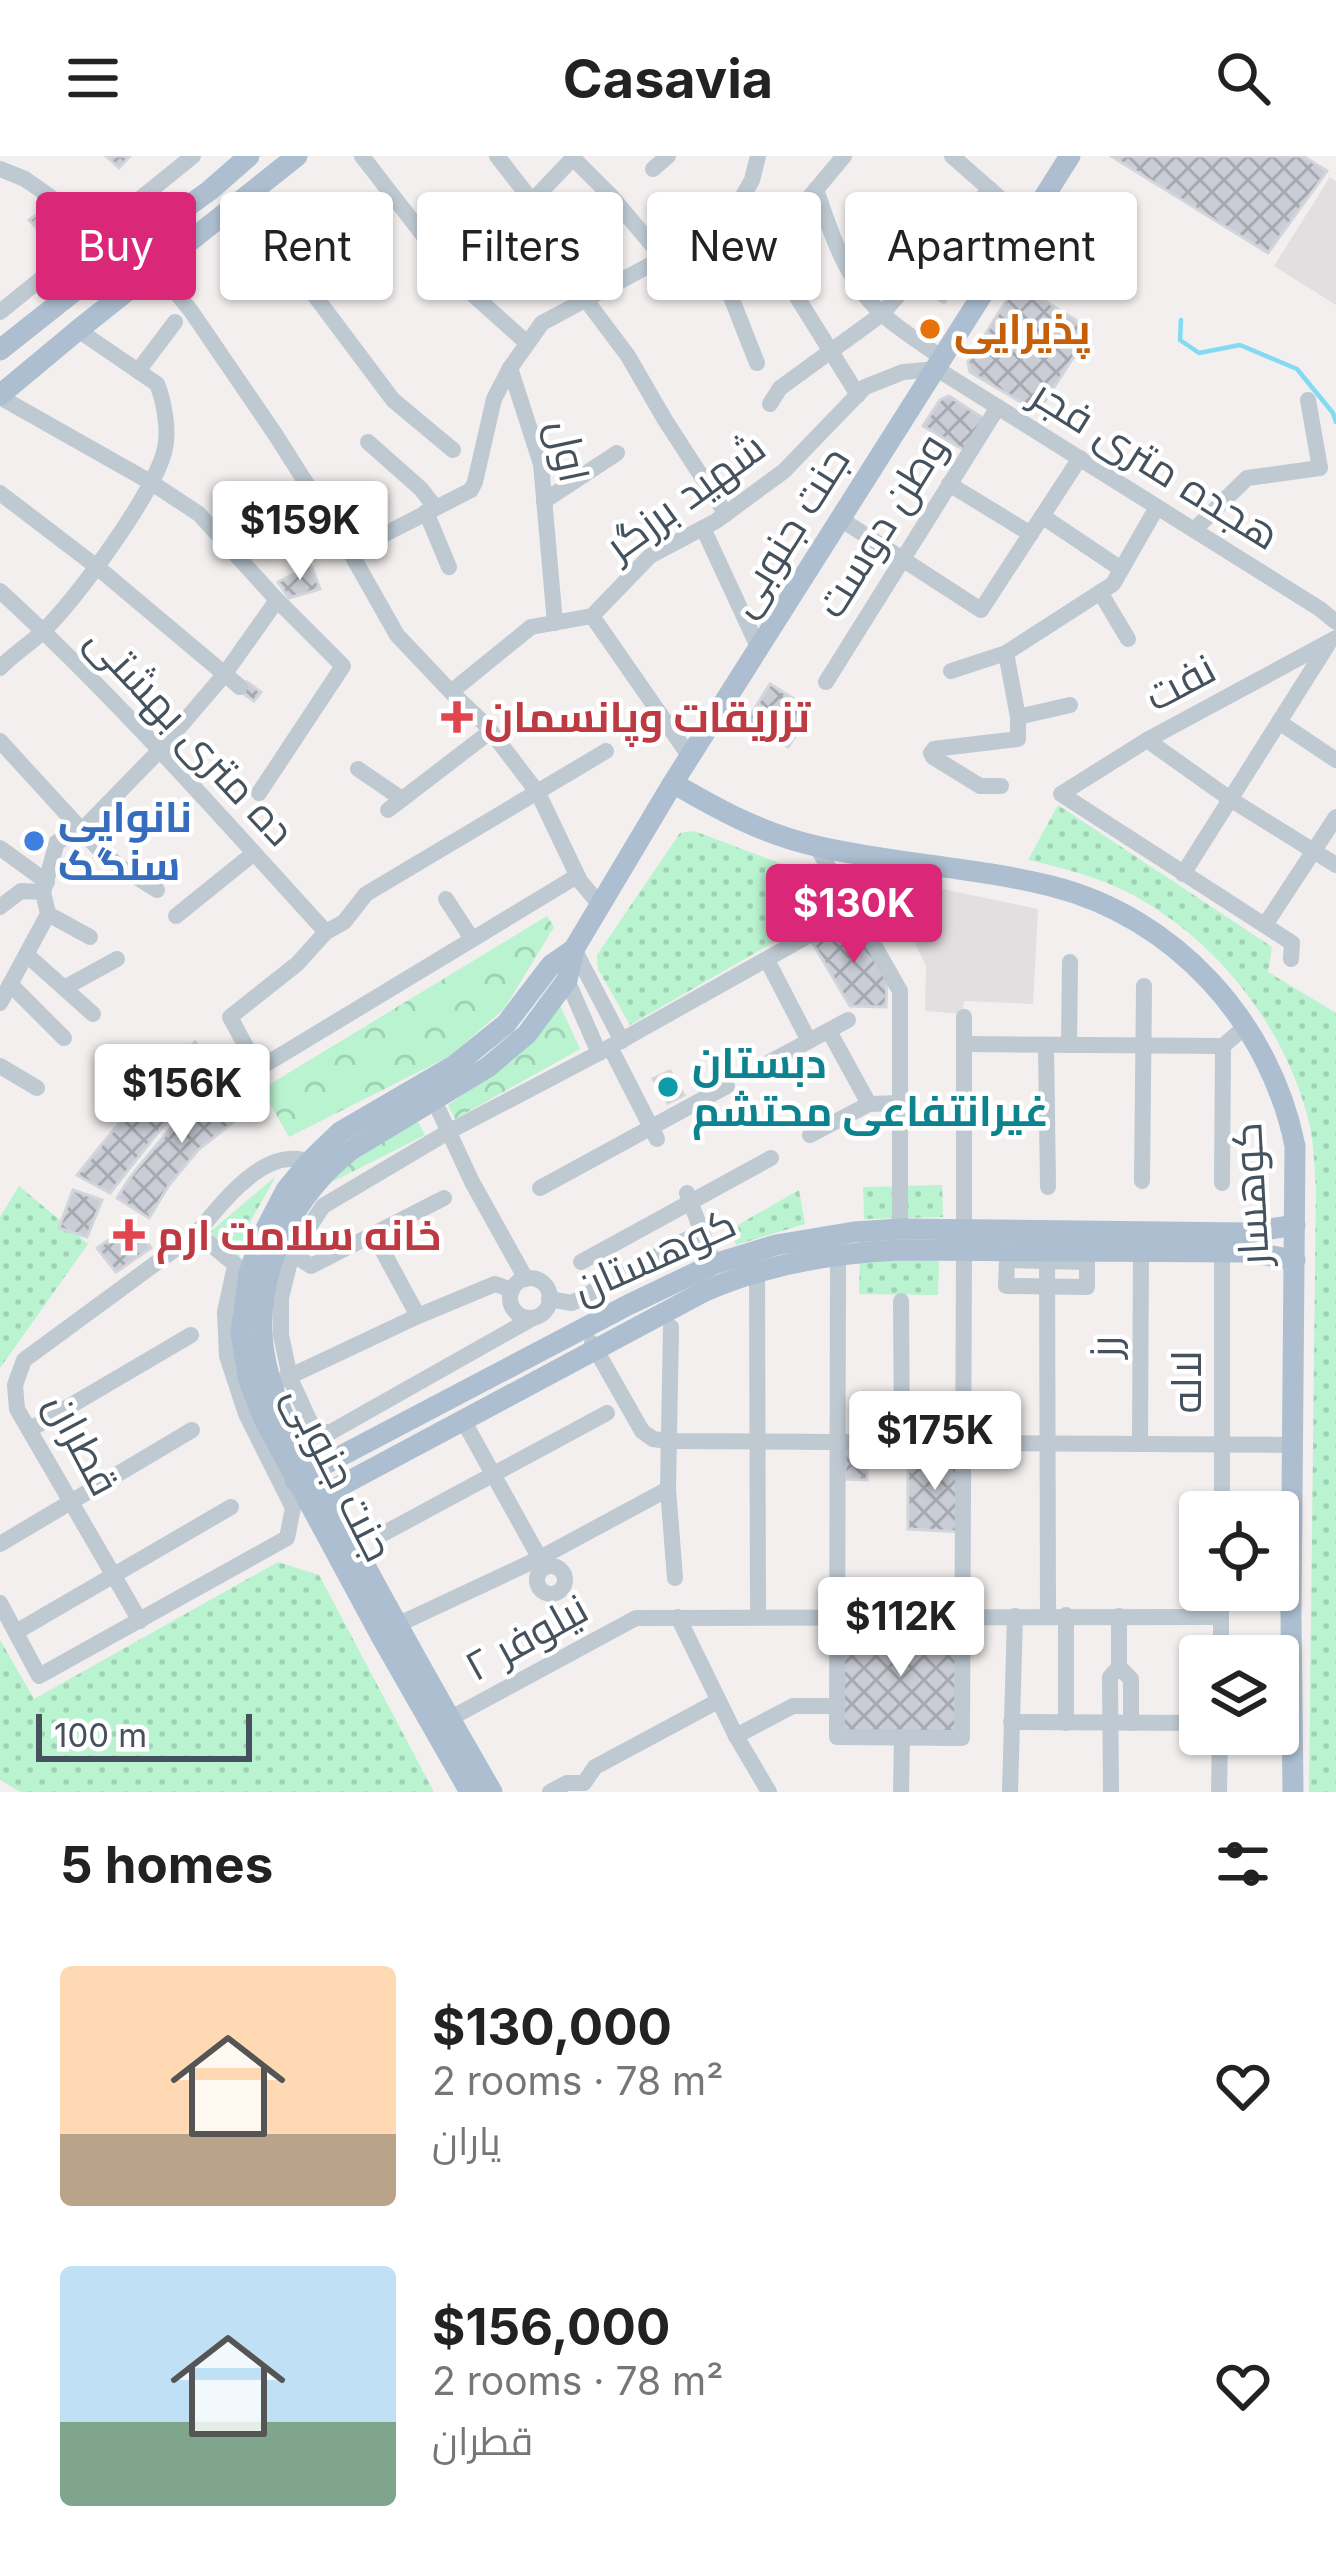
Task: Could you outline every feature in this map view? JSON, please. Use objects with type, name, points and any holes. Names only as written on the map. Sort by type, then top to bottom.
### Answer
[{"type":"main road","points":[[0,350],[249,156]]},
{"type":"main road","points":[[253,192],[297,156]]},
{"type":"main road","name":"جنت جنوبی","points":[[1047,192],[1070,156]]},
{"type":"main road","points":[[196,237],[220,218]]},
{"type":"main road","points":[[0,396],[116,300]]},
{"type":"main road","name":"جنت جنوبی","points":[[304,1475],[280,1381],[262,1333],[267,1285],[302,1200],[351,1150],[488,1067],[527,1034],[567,980],[574,950],[690,757],[979,300]]},
{"type":"main road","name":"کوهسار","points":[[674,784],[773,834],[816,846],[1048,885],[1115,909],[1155,931],[1192,962],[1246,1026],[1280,1091],[1295,1146],[1293,1792]]},
{"type":"main road","name":"جنت جنوبی","points":[[470,1792],[304,1475],[263,1419],[249,1381],[242,1334],[242,1270],[286,1190],[340,1132],[455,1065],[506,1024],[551,965],[574,950]]},
{"type":"main road","name":"کوهستان","points":[[705,1276],[964,1239],[1245,1233],[1295,1225]]},
{"type":"main road","name":"کوهستان","points":[[304,1475],[451,1399],[589,1338],[705,1276],[776,1245],[900,1228],[1047,1256],[1222,1251],[1294,1260]]},
{"type":"main road","points":[[1270,1229],[1281,1233],[1284,1242],[1280,1252],[1270,1256]]},
{"type":"main road","name":"کوهستان","points":[[317,1499],[463,1420],[589,1338]]},
{"type":"main road","points":[[451,1399],[463,1420]]},
{"type":"main road","name":"جنت جنوبی","points":[[317,1499],[397,1625],[492,1792]]},
{"type":"street","points":[[362,156],[461,284],[527,343]]},
{"type":"street","points":[[497,156],[525,192]]},
{"type":"street","points":[[653,169],[668,156]]},
{"type":"street","points":[[745,192],[758,156]]},
{"type":"street","points":[[814,192],[844,156]]},
{"type":"street","points":[[952,156],[993,192]]},
{"type":"street","points":[[541,192],[574,157],[647,231]]},
{"type":"street","points":[[146,192],[186,158]]},
{"type":"street","points":[[0,169],[44,192]]},
{"type":"street","name":"هجده متری فجر","points":[[816,189],[845,262]]},
{"type":"street","points":[[770,404],[780,388],[882,314],[990,189]]},
{"type":"street","points":[[0,312],[8,295],[36,276]]},
{"type":"street","points":[[182,300],[350,552],[397,634],[491,731],[538,793],[577,876],[601,905]]},
{"type":"street","points":[[318,300],[393,400],[453,450]]},
{"type":"street","points":[[350,552],[471,490],[494,399],[510,368],[542,323],[586,300],[628,356],[725,514]]},
{"type":"street","points":[[732,300],[757,363]]},
{"type":"street","points":[[798,300],[857,395]]},
{"type":"street","name":"هجده متری فجر","points":[[870,300],[940,364],[998,407],[1336,622]]},
{"type":"street","points":[[138,371],[176,322]]},
{"type":"street","points":[[0,668],[44,631],[97,567],[152,483],[166,442],[157,384],[78,330]]},
{"type":"street","name":"شهید برزگر","points":[[452,692],[531,627],[592,616],[650,556],[703,528],[784,471],[866,387],[940,364]]},
{"type":"street","name":"اول","points":[[510,368],[541,464],[555,622]]},
{"type":"street","points":[[0,396],[200,514],[343,666],[259,794]]},
{"type":"street","points":[[1194,530],[1247,478],[1320,468],[1309,400]]},
{"type":"street","name":"وطن دوست","points":[[826,682],[998,407]]},
{"type":"street","points":[[368,442],[421,489],[449,568]]},
{"type":"street","points":[[544,501],[617,453]]},
{"type":"street","points":[[842,520],[981,610],[1080,458]]},
{"type":"street","points":[[949,484],[1031,534]]},
{"type":"street","points":[[0,493],[240,687]]},
{"type":"street","points":[[951,671],[1006,653],[1113,584],[1157,507]]},
{"type":"street","points":[[1042,516],[1121,569]]},
{"type":"street","points":[[703,528],[759,649]]},
{"type":"street","name":"ده متری بهشتی","points":[[0,591],[44,631],[326,932]]},
{"type":"street","points":[[1100,592],[1128,638]]},
{"type":"street","points":[[0,1003],[47,914],[45,887],[57,842],[82,830],[158,752],[224,675],[277,600]]},
{"type":"street","points":[[592,616],[690,757]]},
{"type":"street","points":[[1292,958],[1292,943],[1184,874],[1333,640]]},
{"type":"street","name":"نفت","points":[[1184,874],[1061,794],[1148,740],[1333,640]]},
{"type":"street","points":[[1001,786],[980,786],[931,753],[1016,742],[1018,716],[1006,653]]},
{"type":"street","points":[[1018,716],[1070,705]]},
{"type":"street","points":[[1279,722],[1336,760]]},
{"type":"street","points":[[358,769],[396,805],[491,731]]},
{"type":"street","points":[[1148,740],[1336,865]]},
{"type":"street","points":[[0,741],[119,866],[157,890]]},
{"type":"street","points":[[577,876],[258,1069],[230,1017],[297,964],[326,932],[344,922],[365,894],[607,752]]},
{"type":"street","points":[[1265,926],[1336,817]]},
{"type":"street","points":[[816,846],[900,991],[900,1228]]},
{"type":"street","points":[[0,848],[45,887]]},
{"type":"street","points":[[176,916],[254,853]]},
{"type":"street","points":[[1,904],[21,891],[45,887]]},
{"type":"street","points":[[446,899],[472,939]]},
{"type":"street","points":[[444,1198],[311,1266],[285,1249],[323,1206],[448,1132],[854,910]]},
{"type":"street","points":[[47,914],[90,937]]},
{"type":"street","points":[[574,950],[610,1047],[653,1134]]},
{"type":"street","points":[[27,955],[93,1015]]},
{"type":"street","points":[[64,988],[117,959]]},
{"type":"street","points":[[767,960],[809,1041]]},
{"type":"street","points":[[1069,1045],[1070,962]]},
{"type":"street","points":[[567,980],[610,1047]]},
{"type":"street","points":[[10,984],[64,1038]]},
{"type":"street","points":[[1142,1181],[1144,986]]},
{"type":"street","points":[[838,1255],[837,1737],[962,1738],[964,1017]]},
{"type":"street","points":[[768,1063],[848,1020]]},
{"type":"street","points":[[964,1045],[1223,1046],[1246,1026]]},
{"type":"street","points":[[829,1031],[869,1104]]},
{"type":"street","points":[[1046,1045],[1048,1187]]},
{"type":"street","points":[[1222,1183],[1223,1046]]},
{"type":"street","points":[[0,1066],[38,1088]]},
{"type":"street","points":[[540,1188],[653,1134],[727,1086]]},
{"type":"street","name":"کوهستان","points":[[434,1100],[519,1284]]},
{"type":"street","points":[[810,1135],[869,1104],[900,1103]]},
{"type":"street","name":"قطران","points":[[140,1621],[17,1409],[15,1385],[24,1360],[197,1233],[222,1201],[255,1173],[286,1158],[310,1161]]},
{"type":"street","points":[[581,1262],[689,1197],[771,1158]]},
{"type":"street","points":[[689,1197],[702,1231],[705,1276]]},
{"type":"street","points":[[549,1299],[572,1303],[702,1231]]},
{"type":"street","points":[[0,1603],[39,1676],[287,1538],[293,1508],[246,1414],[227,1356],[225,1312],[242,1270],[197,1233]]},
{"type":"street","points":[[373,1233],[418,1316]]},
{"type":"street","name":"رز","points":[[1140,1444],[1141,1251]]},
{"type":"street","name":"لاله","points":[[1222,1251],[1222,1491]]},
{"type":"street","points":[[1047,1256],[1046,1444],[1066,1723]]},
{"type":"street","points":[[1047,1256],[1087,1262],[1087,1287],[1046,1286],[1006,1286],[1006,1260],[1047,1256]]},
{"type":"street","points":[[757,1272],[758,1616]]},
{"type":"street","points":[[538,1280],[549,1299],[541,1315],[331,1432],[312,1426],[280,1381],[495,1284],[538,1280]]},
{"type":"street","points":[[519,1284],[510,1300],[513,1310],[531,1318]]},
{"type":"street","points":[[901,1301],[902,1443]]},
{"type":"street","points":[[670,1328],[668,1489],[675,1578]]},
{"type":"street","points":[[29,1430],[191,1335]]},
{"type":"street","points":[[589,1338],[642,1431],[653,1439],[1293,1445]]},
{"type":"street","points":[[379,1536],[607,1413]]},
{"type":"street","points":[[463,1420],[542,1563]]},
{"type":"street","points":[[0,1544],[192,1430]]},
{"type":"street","points":[[397,1625],[542,1563],[668,1489]]},
{"type":"street","points":[[16,1632],[231,1508]]},
{"type":"street","points":[[1221,1611],[1221,1635]]},
{"type":"street","points":[[1010,1792],[1015,1616]]},
{"type":"street","points":[[1112,1792],[1122,1724],[1110,1677],[1119,1667],[1119,1616]]},
{"type":"street","points":[[770,1792],[736,1736],[678,1617],[1221,1617]]},
{"type":"street","name":"نیلوفر ۲","points":[[449,1719],[636,1618],[678,1617]]},
{"type":"street","points":[[550,1792],[567,1783],[587,1789],[595,1767],[718,1701]]},
{"type":"street","points":[[736,1736],[794,1706],[837,1706]]},
{"type":"street","points":[[1011,1722],[1179,1723]]},
{"type":"street","points":[[901,1792],[902,1737]]},
{"type":"street","points":[[1219,1792],[1220,1755]]},
{"type":"shaded area","points":[[1330,177],[1336,181],[1336,305],[1274,266]]},
{"type":"shaded area","points":[[913,883],[1038,909],[1033,1004],[964,1001],[962,1014],[925,1011],[926,966],[891,895]]},
{"type":"green space","points":[[1058,805],[1272,947],[1268,972],[1336,1013],[1336,1792],[1309,1792],[1316,1187],[1309,1122],[1284,1053],[1266,1021],[1220,962],[1164,914],[1133,895],[1082,874],[1028,860]]},
{"type":"green space","points":[[694,831],[811,875],[822,896],[819,916],[630,1025],[598,969],[597,955],[680,833]]},
{"type":"green space","points":[[547,916],[554,927],[504,1009],[450,1056],[289,1137],[262,1089]]},
{"type":"green space","points":[[558,1001],[580,1049],[455,1119],[448,1105],[512,1061]]},
{"type":"green space","points":[[417,1120],[425,1135],[334,1181],[332,1175]]},
{"type":"green space","points":[[276,1176],[250,1222],[238,1263],[210,1232]]},
{"type":"green space","points":[[942,1185],[943,1217],[864,1219],[863,1187]]},
{"type":"green space","points":[[19,1186],[88,1244],[0,1368],[0,1217]]},
{"type":"green space","points":[[799,1190],[805,1224],[736,1245],[731,1229]]},
{"type":"green space","points":[[860,1260],[939,1261],[938,1295],[859,1294]]},
{"type":"green space","points":[[278,1562],[319,1575],[434,1792],[21,1792],[0,1780],[0,1640],[34,1699]]},
{"type":"building","points":[[106,156],[130,156],[119,168]]},
{"type":"building","points":[[1111,156],[1303,156],[1327,171],[1268,253]]},
{"type":"building","points":[[1006,300],[1044,300],[1091,330],[1038,412],[970,372],[968,362]]},
{"type":"building","points":[[949,396],[986,420],[966,451],[923,426],[940,400]]},
{"type":"building","points":[[311,565],[320,589],[289,598],[278,582]]},
{"type":"building","points":[[247,682],[261,692],[254,701],[241,692]]},
{"type":"building","points":[[770,684],[812,710],[788,747],[747,721]]},
{"type":"building","name":"نانوایی سنگک","points":[[31,831],[45,838],[38,852],[24,845]]},
{"type":"building","points":[[855,919],[887,976],[886,1007],[850,1006],[812,942]]},
{"type":"building","points":[[195,1042],[221,1072],[163,1126],[110,1193],[77,1175],[132,1107]]},
{"type":"building","name":"دبستان غیرانتفاعی محتشم","points":[[670,1071],[684,1095],[668,1103],[653,1079]]},
{"type":"building","points":[[227,1078],[252,1107],[198,1150],[149,1218],[117,1198],[174,1124]]},
{"type":"building","points":[[73,1190],[102,1200],[87,1237],[59,1228]]},
{"type":"building","name":"خانه سلامت ارم","points":[[133,1223],[151,1248],[116,1272],[97,1248]]},
{"type":"building","points":[[845,1449],[868,1450],[867,1480],[845,1479]]},
{"type":"building","points":[[908,1455],[963,1458],[962,1532],[908,1529]]},
{"type":"building","points":[[845,1623],[959,1624],[959,1734],[841,1733]]},
{"type":"waterway","points":[[1181,320],[1180,340],[1199,353],[1240,345],[1297,369],[1336,422]]},
{"type":"place","name":"پذیرایی","points":[[930,329]]},
{"type":"place","name":"تزریقات وپانسمان","points":[[457,717]]},
{"type":"place","name":"نانوایی سنگک","points":[[34,841]]},
{"type":"place","name":"دبستان غیرانتفاعی محتشم","points":[[668,1087]]},
{"type":"place","name":"خانه سلامت ارم","points":[[129,1235]]}]
